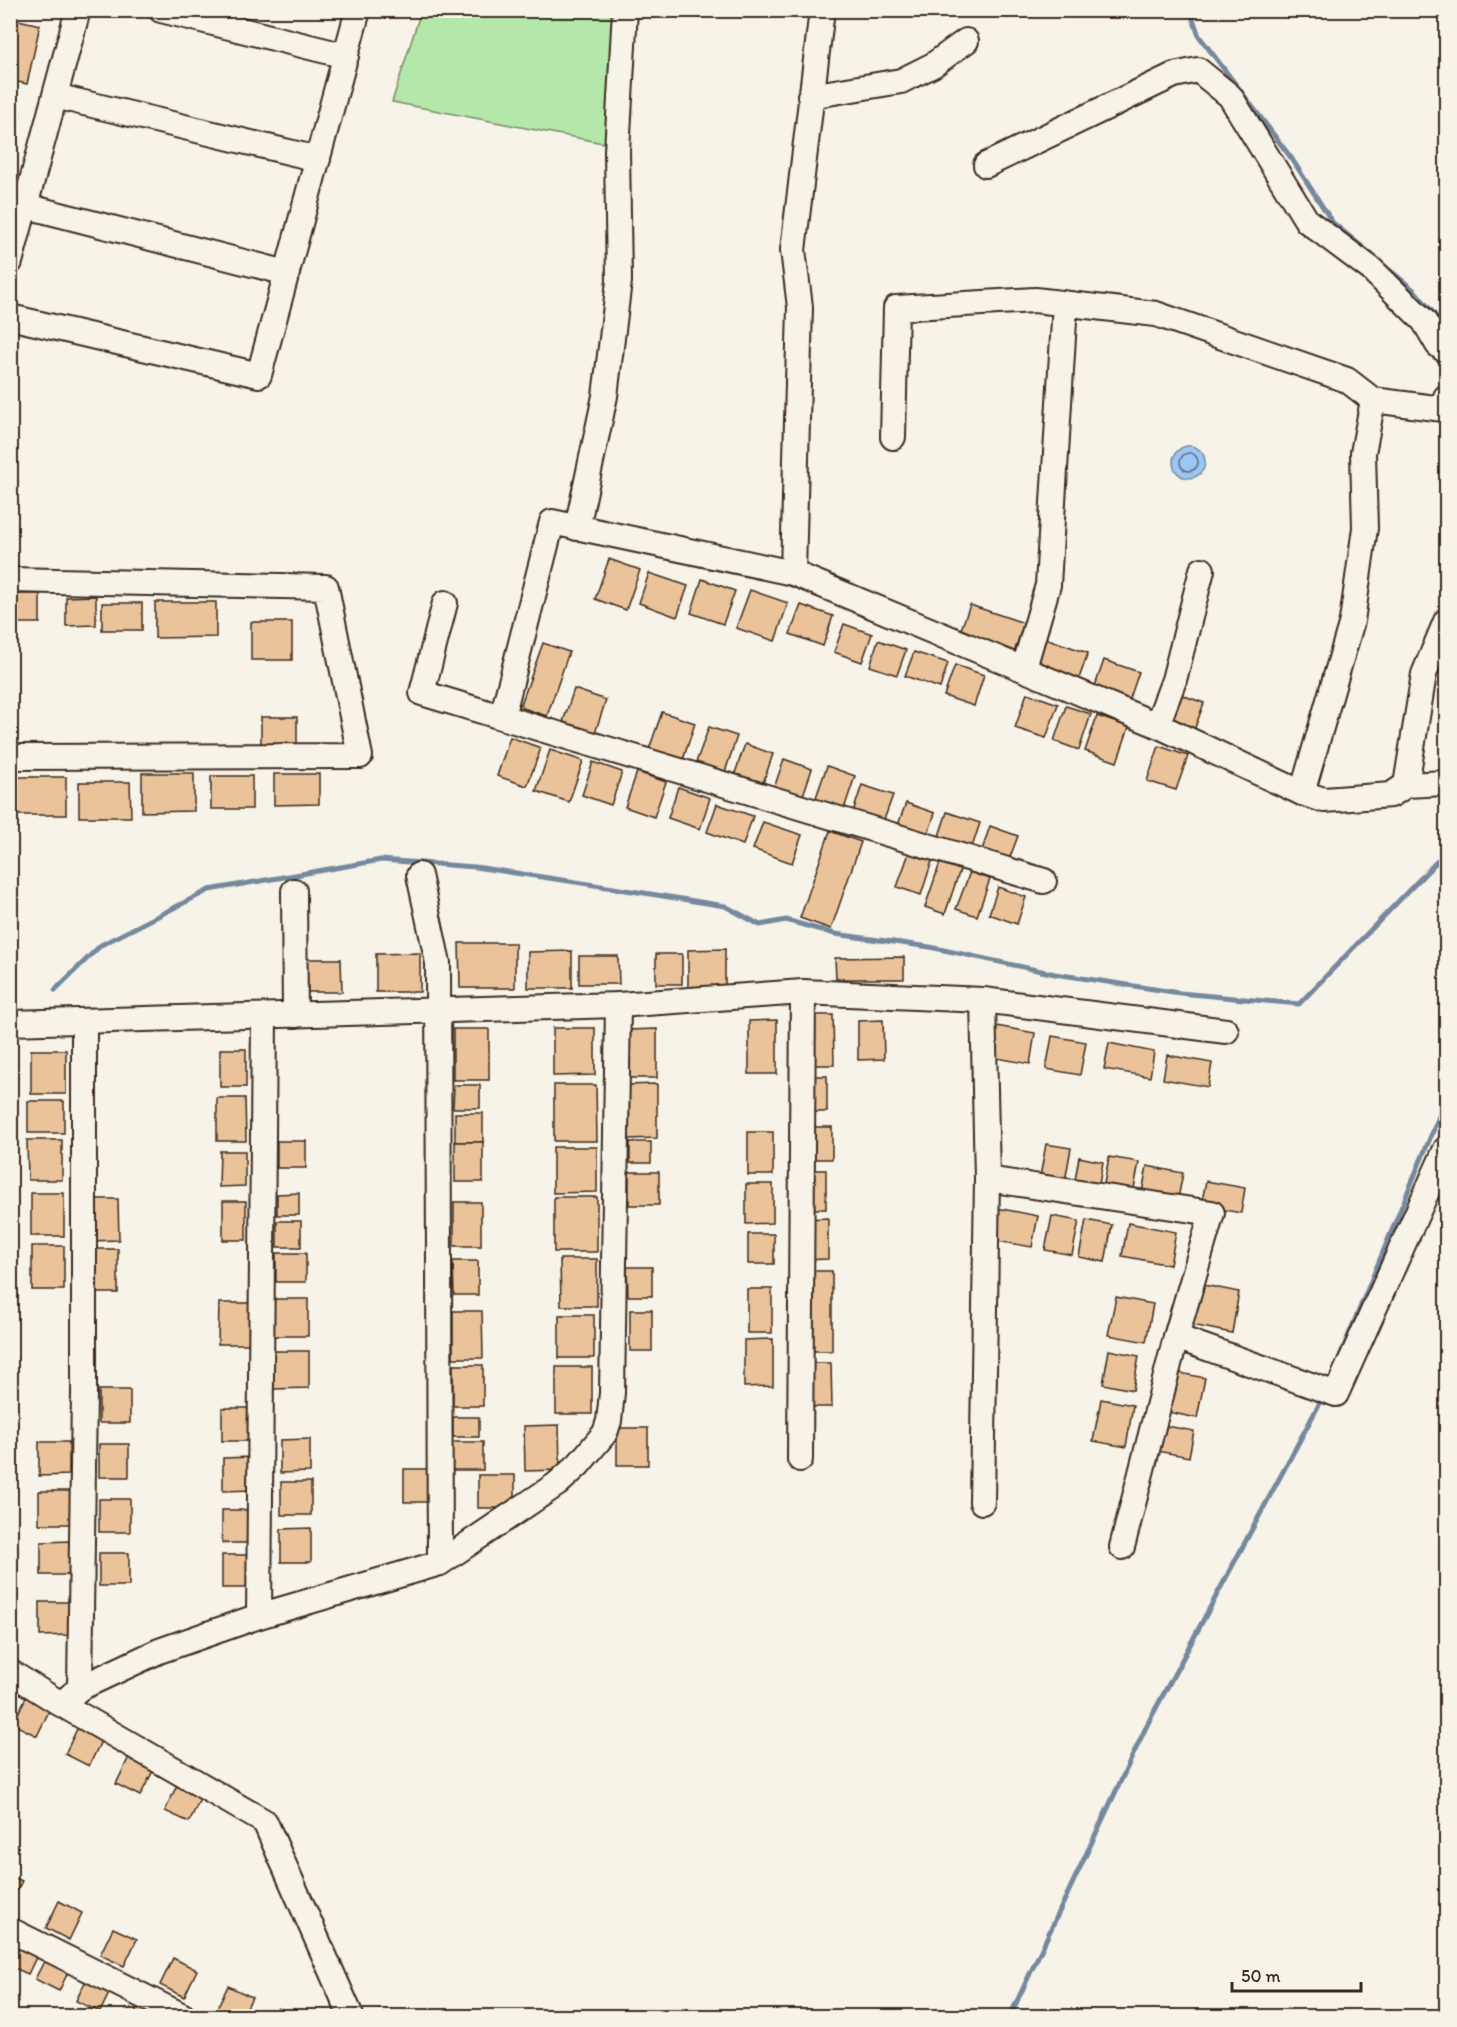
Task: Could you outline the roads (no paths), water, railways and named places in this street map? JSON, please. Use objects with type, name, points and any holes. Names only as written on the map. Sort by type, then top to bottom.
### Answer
[{"type":"street","points":[[10,262],[78,10]]},
{"type":"street","points":[[161,10],[346,56]]},
{"type":"street","points":[[10,317],[259,375],[358,10]]},
{"type":"street","points":[[578,528],[605,396],[619,281],[617,151],[625,10]]},
{"type":"street","points":[[793,573],[800,307],[793,250],[822,10]]},
{"type":"street","points":[[810,96],[901,81],[933,65],[966,41]]},
{"type":"street","points":[[986,165],[1174,75],[1198,70],[1230,96],[1307,221],[1371,270],[1424,321],[1438,345],[1446,351]]},
{"type":"street","points":[[55,96],[318,159]]},
{"type":"street","points":[[26,206],[287,273]]},
{"type":"street","points":[[893,437],[896,308],[1035,300],[1156,314],[1347,380],[1373,400],[1443,408],[1446,397]]},
{"type":"street","points":[[1024,668],[1048,585],[1065,304]]},
{"type":"street","points":[[1302,793],[1353,621],[1365,528],[1363,453],[1373,400]]},
{"type":"street","points":[[502,717],[552,522],[793,573],[1024,668],[1157,725],[1302,793],[1324,800],[1391,795],[1406,785],[1446,783]]},
{"type":"street","points":[[1157,725],[1185,639],[1202,570]]},
{"type":"street","points":[[10,580],[326,587],[360,756],[10,757]]},
{"type":"street","points":[[445,603],[423,693],[1044,881]]},
{"type":"street","points":[[1406,785],[1424,674],[1446,621]]},
{"type":"street","points":[[419,875],[438,963],[440,1563]]},
{"type":"street","points":[[294,891],[295,1015]]},
{"type":"street","points":[[800,1459],[803,992]]},
{"type":"street","points":[[10,1023],[264,1017],[438,1008],[618,1005],[803,992],[983,1000],[1226,1031]]},
{"type":"street","points":[[982,1502],[987,1179],[983,1000]]},
{"type":"street","points":[[61,1704],[80,1688],[159,1652],[259,1616],[440,1563],[557,1484],[597,1443],[609,1421],[612,1393],[618,1005]]},
{"type":"street","points":[[259,1616],[264,1017]]},
{"type":"street","points":[[80,1688],[84,1393],[84,1021]]},
{"type":"street","points":[[1176,1337],[1336,1394],[1446,1149]]},
{"type":"street","points":[[987,1179],[1212,1213],[1176,1337],[1122,1547]]},
{"type":"street","points":[[10,1672],[265,1822],[351,2016]]},
{"type":"street","points":[[10,1930],[183,2016]]},
{"type":"water","points":[[1189,446],[1200,451],[1205,462],[1200,473],[1189,478],[1178,473],[1173,462],[1178,451]]},
{"type":"waterway","points":[[1190,10],[1199,36],[1292,159],[1333,223],[1372,255]]},
{"type":"waterway","points":[[1381,263],[1415,291],[1446,328]]},
{"type":"waterway","points":[[55,990],[101,945],[209,890],[381,860],[475,867],[582,883],[725,906],[760,925],[786,920],[835,934],[930,947],[1055,974],[1180,993],[1299,1004],[1446,852]]},
{"type":"waterway","points":[[1338,1361],[1440,1114]]},
{"type":"waterway","points":[[1010,2016],[1148,1723],[1323,1397]]}]
